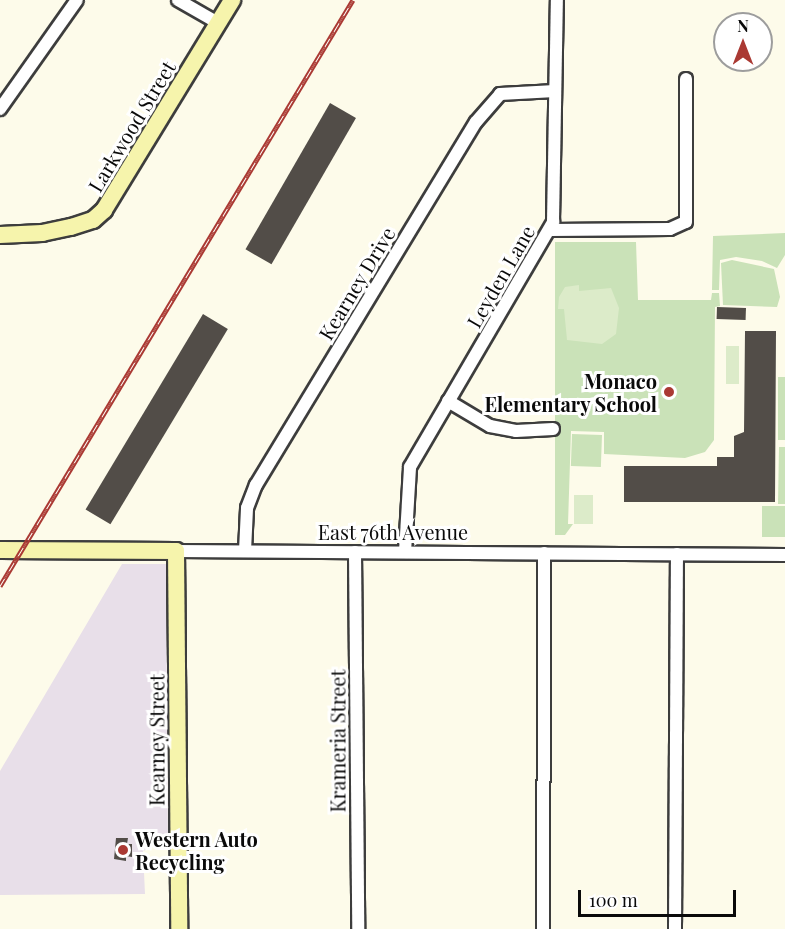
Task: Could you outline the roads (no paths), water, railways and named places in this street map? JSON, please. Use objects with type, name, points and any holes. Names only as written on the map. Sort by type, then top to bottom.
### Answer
[{"type":"street","points":[[0,109],[77,0]]},
{"type":"street","points":[[178,0],[218,23]]},
{"type":"street","name":"Larkwood Street","points":[[0,235],[71,227],[93,219],[104,210],[232,0]]},
{"type":"street","name":"Leyden Lane","points":[[405,552],[410,467],[550,230],[555,191],[557,0]]},
{"type":"street","points":[[550,230],[670,229],[686,222],[686,79]]},
{"type":"street","name":"Kearney Drive","points":[[245,551],[247,508],[256,485],[476,122],[500,94],[555,91]]},
{"type":"street","points":[[448,401],[490,426],[516,431],[554,429]]},
{"type":"street","name":"East 76th Avenue","points":[[0,550],[785,555]]},
{"type":"street","name":"Kearney Street","points":[[176,550],[179,929]]},
{"type":"street","name":"Krameria Street","points":[[355,552],[358,929]]},
{"type":"street","points":[[543,929],[544,553]]},
{"type":"street","points":[[675,929],[677,554]]},
{"type":"railway","points":[[0,586],[353,0]]},
{"type":"place","name":"Monaco Elementary School","points":[[669,392]]},
{"type":"place","name":"Western Auto Recycling","points":[[123,850]]}]
